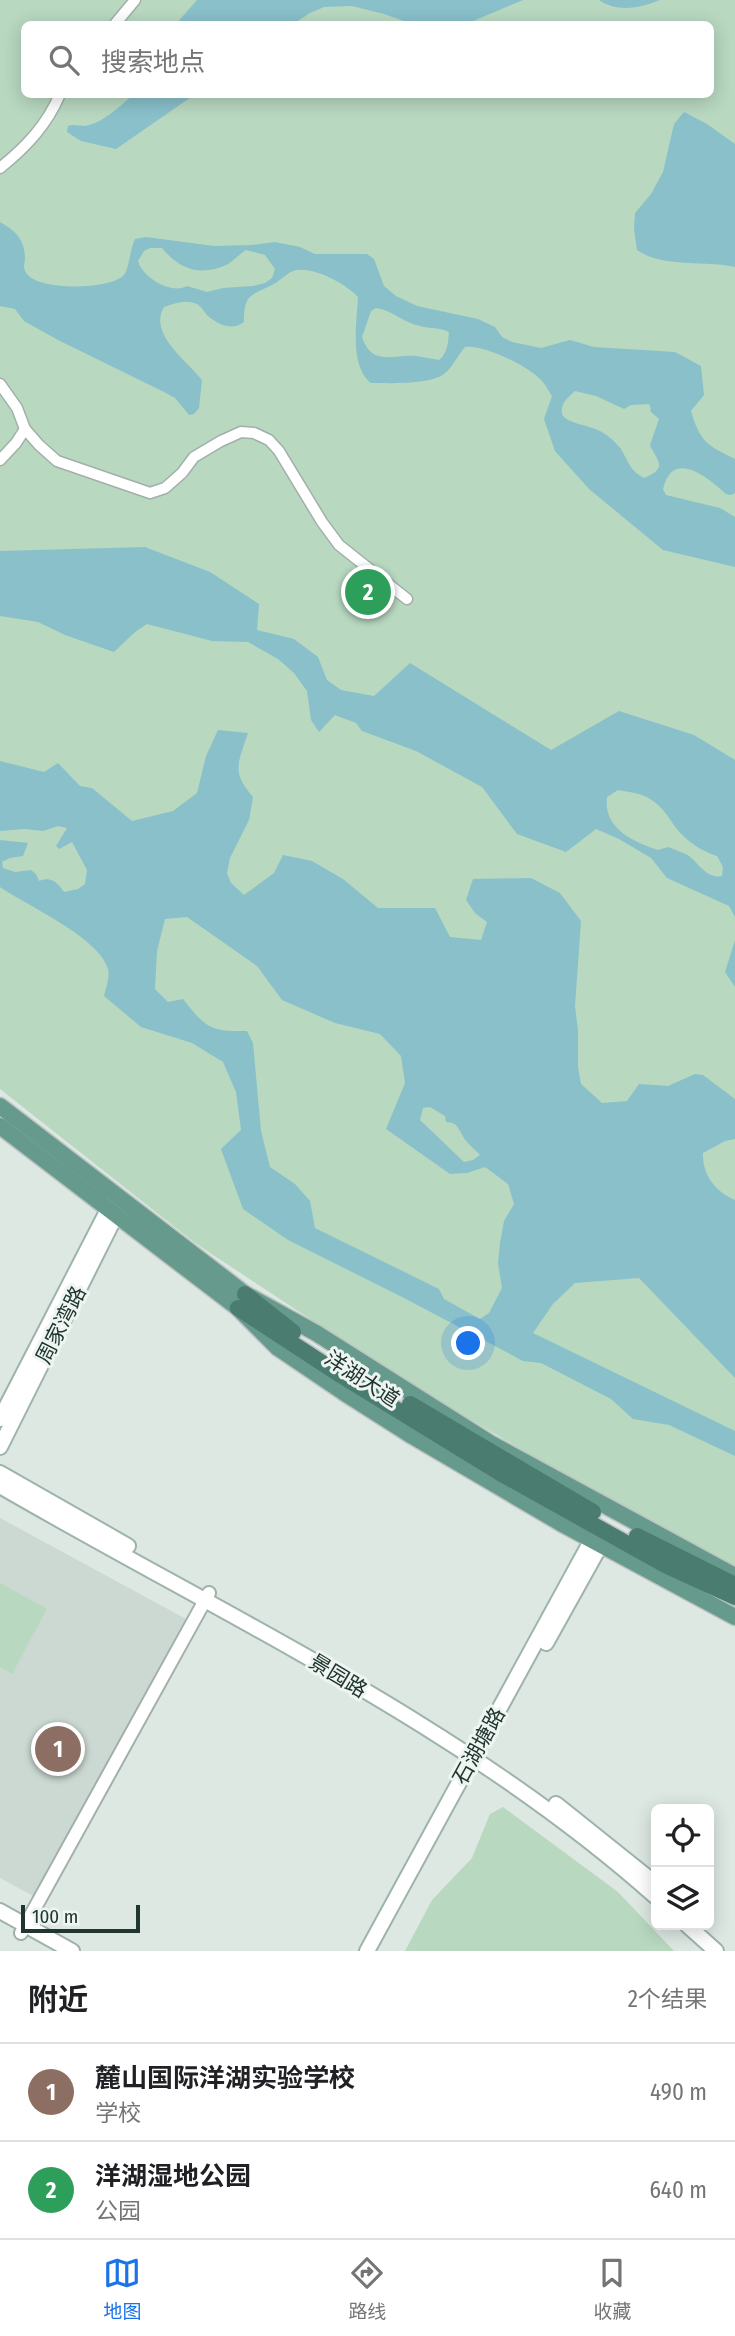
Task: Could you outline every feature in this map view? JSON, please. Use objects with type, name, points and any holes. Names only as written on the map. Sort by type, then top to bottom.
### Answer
[{"type":"highway","points":[[242,1301],[287,1328],[344,1372],[500,1473],[667,1566],[735,1597]]},
{"type":"highway","points":[[344,1372],[605,1519],[735,1585]]},
{"type":"main road","name":"洋湖大道","points":[[0,1106],[116,1205]]},
{"type":"main road","name":"洋湖大道","points":[[0,1126],[116,1205],[242,1301],[316,1333],[490,1443],[735,1576]]},
{"type":"main road","name":"周家湾路","points":[[0,1419],[116,1205]]},
{"type":"main road","name":"周家湾路","points":[[0,1447],[116,1205]]},
{"type":"main road","name":"洋湖大道","points":[[242,1301],[278,1348],[408,1434],[596,1544],[735,1616]]},
{"type":"main road","name":"景园路","points":[[0,1474],[478,1757],[572,1816],[651,1880]]},
{"type":"main road","name":"景园路","points":[[0,1486],[210,1597]]},
{"type":"main road","name":"石湖塘路","points":[[368,1951],[596,1544]]},
{"type":"main road","name":"石湖塘路","points":[[377,1951],[478,1757]]},
{"type":"main road","name":"景园路","points":[[478,1757],[561,1819],[651,1893]]},
{"type":"main road","points":[[0,1911],[53,1951]]},
{"type":"main road","points":[[0,1921],[72,1951]]},
{"type":"main road","points":[[693,1930],[716,1951]]},
{"type":"main road","points":[[705,1930],[728,1951]]},
{"type":"street","points":[[118,21],[135,0]]},
{"type":"street","points":[[0,168],[39,131],[58,98]]},
{"type":"street","points":[[0,384],[17,408],[25,429],[57,460],[150,494],[164,488],[182,473],[194,457],[221,441],[241,432],[254,433],[269,440],[279,450],[322,522],[340,545],[407,599]]},
{"type":"street","points":[[0,460],[25,429]]},
{"type":"street","points":[[26,1930],[210,1597]]},
{"type":"shaded area","points":[[0,1518],[188,1620],[35,1897],[0,1878]]},
{"type":"green space","points":[[0,0],[735,0],[735,1571],[398,1377],[195,1243],[0,1089]]},
{"type":"green space","points":[[0,1583],[47,1609],[12,1674],[0,1667]]},
{"type":"green space","points":[[503,1807],[618,1892],[651,1927],[651,1930],[674,1951],[405,1951],[432,1900],[472,1858],[490,1814]]},
{"type":"water","points":[[197,0],[523,0],[473,21],[404,21],[352,6],[324,7],[298,21],[179,21]]},
{"type":"water","points":[[599,0],[660,0],[621,8]]},
{"type":"water","points":[[129,98],[190,98],[116,149],[81,141],[67,132],[68,126],[92,124]]},
{"type":"water","points":[[684,112],[735,144],[735,267],[659,259],[637,250],[635,213],[651,194],[663,172],[674,124]]},
{"type":"water","points":[[0,222],[11,229],[21,241],[27,274],[34,280],[60,286],[105,284],[124,275],[135,239],[146,237],[214,246],[275,242],[300,247],[315,254],[367,254],[374,259],[384,286],[396,296],[417,306],[478,319],[495,327],[502,337],[512,342],[541,348],[570,340],[594,347],[675,352],[701,366],[704,395],[691,411],[701,436],[735,459],[735,493],[726,494],[701,475],[683,468],[675,470],[668,477],[663,489],[666,495],[720,508],[735,517],[735,567],[663,550],[589,489],[555,451],[544,419],[552,396],[539,378],[514,362],[493,352],[465,347],[447,371],[437,378],[409,383],[371,383],[364,375],[357,355],[358,297],[337,281],[319,273],[293,271],[253,295],[245,307],[244,322],[235,326],[217,322],[199,305],[193,303],[180,302],[164,307],[160,317],[165,337],[202,380],[199,408],[189,415],[175,398],[58,340],[24,321],[15,309],[0,306]],"holes":[[[162,248],[176,262],[200,270],[228,264],[246,250],[265,255],[275,269],[272,278],[253,286],[207,292],[187,286],[173,288],[158,283],[141,267],[138,261],[144,251]],[[382,309],[414,324],[449,332],[444,354],[439,360],[416,356],[378,356],[366,346],[362,337],[371,311]],[[575,391],[596,396],[624,409],[631,405],[649,404],[650,411],[659,419],[650,445],[659,467],[644,478],[639,475],[632,469],[621,449],[607,435],[564,417],[562,407]]]},
{"type":"water","points":[[145,547],[210,572],[259,604],[257,630],[294,639],[318,657],[327,680],[341,690],[374,696],[410,663],[551,750],[619,711],[694,735],[735,760],[735,917],[729,906],[667,878],[651,858],[619,839],[596,829],[566,852],[517,834],[482,787],[416,751],[362,731],[356,723],[335,715],[319,732],[311,720],[307,691],[294,673],[278,659],[248,642],[212,641],[147,624],[114,652],[65,635],[38,622],[0,616],[0,551]],"holes":[[[618,790],[643,795],[658,805],[685,838],[700,849],[717,856],[723,867],[722,876],[708,873],[684,853],[668,847],[658,850],[621,832],[607,808],[607,797]]]},
{"type":"water","points":[[218,730],[248,733],[241,752],[239,773],[253,797],[249,820],[230,858],[227,873],[231,883],[244,895],[274,873],[283,855],[312,861],[343,879],[378,908],[435,908],[450,937],[481,940],[487,922],[475,913],[466,900],[473,879],[531,878],[560,893],[581,921],[575,1006],[581,1084],[602,1103],[627,1101],[639,1084],[668,1086],[695,1074],[703,1075],[735,1099],[735,1139],[725,1141],[703,1153],[703,1161],[716,1187],[735,1200],[735,1378],[639,1278],[575,1283],[553,1304],[533,1333],[735,1431],[735,1456],[669,1425],[633,1419],[611,1399],[541,1363],[523,1361],[288,1240],[243,1209],[221,1149],[241,1130],[236,1092],[223,1062],[192,1043],[141,1027],[104,996],[108,969],[102,957],[91,946],[61,923],[0,887],[0,840],[28,843],[23,856],[2,862],[3,868],[15,872],[31,870],[39,881],[53,881],[64,892],[78,889],[85,884],[87,870],[72,842],[59,849],[56,846],[67,828],[58,826],[43,831],[0,831],[0,761],[44,772],[58,763],[80,786],[92,788],[132,821],[173,811],[197,793],[206,756]],"holes":[[[187,917],[257,966],[282,1000],[335,1023],[380,1034],[401,1056],[405,1083],[386,1129],[450,1174],[467,1173],[485,1167],[508,1184],[514,1204],[504,1221],[500,1243],[498,1263],[502,1288],[489,1313],[480,1319],[444,1299],[439,1289],[315,1228],[310,1201],[295,1184],[270,1167],[261,1131],[253,1043],[247,1031],[209,1026],[183,999],[168,1002],[155,989],[157,951],[165,919]],[[430,1107],[445,1116],[446,1122],[457,1126],[467,1142],[480,1155],[464,1162],[420,1120],[423,1108]]]},
{"type":"water","points":[[735,940],[735,987],[725,972]]},
{"type":"place","name":"洋湖湿地公园","points":[[368,592]]},
{"type":"place","name":"麓山国际洋湖实验学校","points":[[58,1749]]}]
